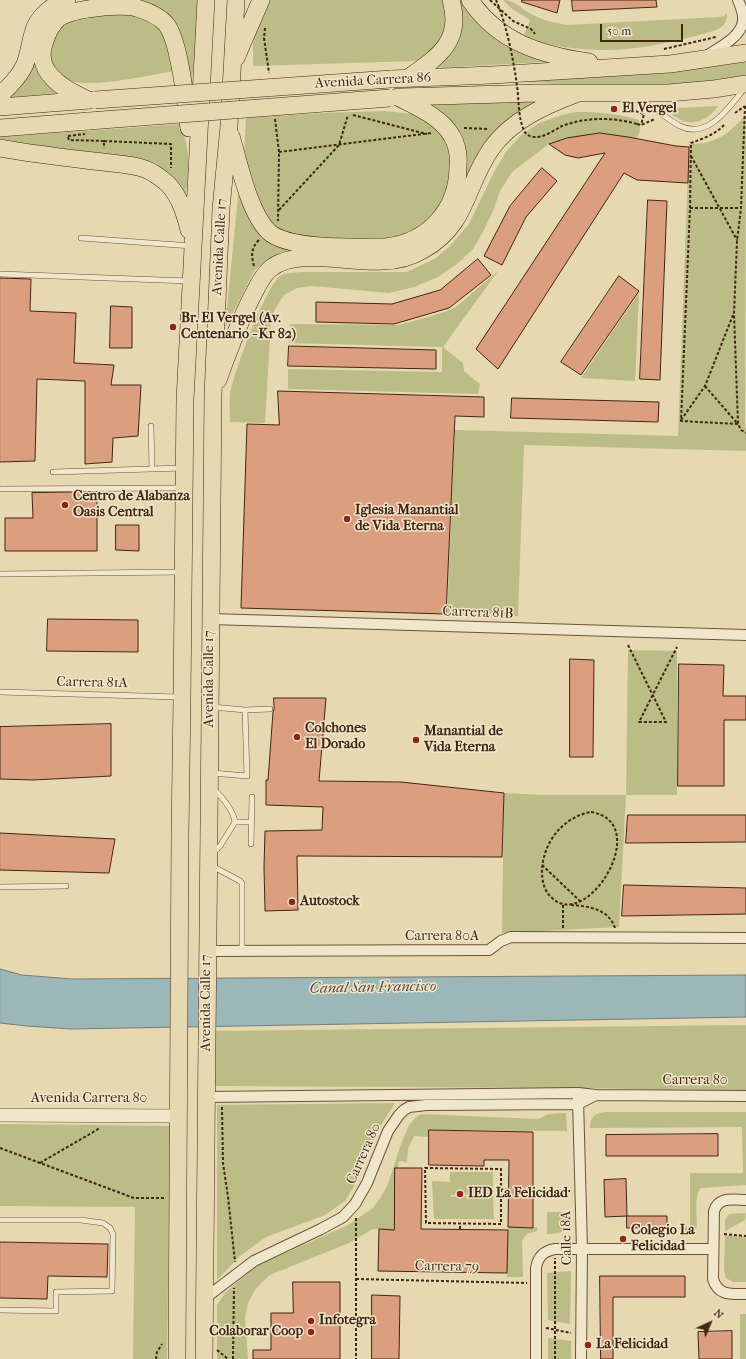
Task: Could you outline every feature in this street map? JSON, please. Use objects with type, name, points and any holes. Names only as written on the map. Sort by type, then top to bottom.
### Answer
[{"type":"main road","points":[[0,95],[20,73],[29,53],[33,32],[39,21],[49,9],[67,0]]},
{"type":"main road","name":"Avenida Calle 17","points":[[177,1359],[183,488],[190,282],[206,0]]},
{"type":"main road","name":"Avenida Calle 17","points":[[204,1359],[204,1298],[214,1097],[206,1031],[213,396],[221,209],[229,126],[236,0]]},
{"type":"main road","points":[[232,68],[261,0]]},
{"type":"main road","points":[[408,78],[433,60],[449,42],[454,25],[455,12],[452,0]]},
{"type":"main road","points":[[470,0],[496,29],[505,36],[527,46],[552,56],[621,67]]},
{"type":"main road","points":[[92,100],[59,84],[44,67],[42,49],[51,26],[59,18],[70,12],[84,10],[124,6],[153,14],[166,24],[174,41],[197,175]]},
{"type":"main road","name":"Avenida Carrera 86","points":[[0,107],[391,79],[492,76],[670,64],[746,53]]},
{"type":"main road","name":"Avenida Carrera 86","points":[[0,128],[394,97],[683,92],[746,85]]},
{"type":"main road","points":[[213,396],[236,332],[250,301],[263,277],[270,269],[290,259],[308,257],[383,262],[403,258],[420,252],[430,246],[447,231],[456,220],[463,209],[477,172],[500,138],[518,122],[538,110],[578,93]]},
{"type":"main road","points":[[229,126],[250,200],[259,218],[270,232],[290,242],[386,247],[408,243],[420,236],[440,218],[449,206],[457,183],[458,159],[453,138],[445,127],[433,116],[394,97]]},
{"type":"main road","points":[[0,148],[36,155],[144,168],[159,177],[172,188],[183,209],[192,244]]},
{"type":"street","points":[[698,61],[731,40],[740,30],[743,22],[742,11],[738,0]]},
{"type":"street","name":"Carrera 81B","points":[[210,619],[746,636]]},
{"type":"street","name":"Carrera 80A","points":[[207,958],[242,951],[490,950],[501,941],[511,937],[746,938]]},
{"type":"street","name":"Carrera 80","points":[[214,1097],[578,1093],[596,1095],[746,1096]]},
{"type":"street","name":"Calle 18A","points":[[578,1093],[582,1249],[581,1359]]},
{"type":"street","name":"Carrera 80","points":[[204,1298],[254,1261],[343,1217],[355,1204],[368,1183],[388,1131],[399,1115],[409,1107],[426,1105],[578,1104],[596,1095]]},
{"type":"street","name":"Avenida Carrera 80","points":[[0,1114],[178,1116]]},
{"type":"street","points":[[746,1200],[724,1200],[716,1205],[714,1211],[713,1279],[715,1285],[724,1292],[746,1294]]},
{"type":"street","points":[[536,1359],[536,1268],[542,1254],[548,1250],[714,1249]]},
{"type":"lane","points":[[623,93],[653,108],[681,127],[691,129],[702,128],[711,124],[728,108],[746,85]]},
{"type":"lane","points":[[81,238],[192,244]]},
{"type":"lane","points":[[0,274],[190,282]]},
{"type":"lane","points":[[151,426],[152,469]]},
{"type":"lane","points":[[54,472],[184,468]]},
{"type":"lane","points":[[1,489],[183,488]]},
{"type":"lane","points":[[0,574],[183,572]]},
{"type":"lane","name":"Carrera 81A","points":[[0,692],[182,697]]},
{"type":"lane","points":[[209,707],[245,710],[270,709]]},
{"type":"lane","points":[[242,951],[242,883],[208,861],[220,846],[235,822],[234,814],[220,796],[209,778],[247,776],[245,710]]},
{"type":"lane","points":[[251,844],[252,796]]},
{"type":"lane","points":[[235,822],[251,822]]},
{"type":"lane","points":[[0,887],[66,886]]},
{"type":"lane","points":[[0,1220],[81,1220],[104,1223],[110,1228],[113,1234],[112,1291],[56,1292],[56,1310],[0,1310]]},
{"type":"path","points":[[490,0],[513,21],[531,29],[539,38]]},
{"type":"path","points":[[496,0],[500,8],[511,55],[517,85],[520,116],[525,133],[534,138],[540,137],[568,124],[599,119],[624,120],[641,125],[655,119],[661,114]]},
{"type":"path","points":[[659,50],[718,36]]},
{"type":"path","points":[[623,93],[622,106],[644,114],[641,125]]},
{"type":"path","points":[[728,108],[733,115],[746,106]]},
{"type":"path","points":[[738,424],[734,313],[746,106]]},
{"type":"path","points":[[278,210],[340,145],[349,114],[428,134],[340,145],[279,152]]},
{"type":"path","points":[[680,421],[690,208],[691,144],[721,128],[725,124]]},
{"type":"path","points":[[445,127],[509,130]]},
{"type":"path","points":[[68,136],[69,140],[171,144],[172,188]]},
{"type":"path","points":[[103,162],[104,141]]},
{"type":"path","points":[[691,156],[737,241]]},
{"type":"path","points":[[690,208],[741,208]]},
{"type":"path","points":[[680,421],[704,386],[734,313]]},
{"type":"path","points":[[704,386],[738,424],[741,430],[746,433]]},
{"type":"path","points":[[680,421],[738,424]]},
{"type":"path","points":[[628,645],[652,695],[666,722],[639,722],[652,695],[677,647]]},
{"type":"path","points":[[570,905],[586,898],[599,886],[615,859],[617,841],[611,824],[598,814],[591,812],[569,821],[550,841],[542,865],[542,883],[545,890],[555,902],[562,905],[592,907],[600,910],[614,922],[616,929]]},
{"type":"path","points":[[542,865],[580,901]]},
{"type":"path","points":[[562,905],[563,937]]},
{"type":"path","points":[[214,1097],[235,1260],[233,1359]]},
{"type":"path","points":[[40,1163],[101,1127]]},
{"type":"path","points":[[0,1148],[134,1198],[167,1198]]},
{"type":"path","points":[[425,1168],[501,1168],[501,1189],[501,1224],[426,1223],[425,1168]]},
{"type":"path","points":[[501,1189],[509,1190]]},
{"type":"path","points":[[533,1190],[572,1191]]},
{"type":"path","points":[[355,1204],[356,1359]]},
{"type":"path","points":[[460,1224],[460,1229]]},
{"type":"path","points":[[721,1233],[746,1236]]},
{"type":"path","points":[[555,1249],[555,1359]]},
{"type":"path","name":"Carrera 79","points":[[356,1279],[536,1283]]},
{"type":"path","points":[[545,1328],[573,1333]]},
{"type":"path","points":[[156,1359],[157,1352],[164,1342]]},
{"type":"green space","points":[[131,0],[198,0],[195,52],[190,95],[184,54]]},
{"type":"green space","points":[[269,0],[444,0],[447,28],[431,54],[417,61],[253,66],[253,43],[261,18]]},
{"type":"green space","points":[[460,0],[474,18],[532,56],[545,62],[433,68],[460,34],[463,19]]},
{"type":"green space","points":[[503,0],[511,1],[527,12],[540,18],[567,25],[719,17],[724,16],[727,13],[727,17],[726,22],[716,30],[664,43],[638,48],[612,50],[580,49],[561,47],[523,38],[530,20],[512,9]]},
{"type":"green space","points":[[127,13],[150,19],[163,32],[175,71],[94,83],[82,83],[64,78],[53,64],[50,57],[56,30],[80,16]]},
{"type":"green space","points":[[32,58],[61,93],[2,98]]},
{"type":"green space","points":[[746,62],[746,75],[702,82],[669,85],[608,87],[524,82],[610,75],[666,73]]},
{"type":"green space","points":[[544,100],[464,183],[466,156],[463,138],[459,130],[432,105]]},
{"type":"green space","points":[[718,106],[708,117],[703,120],[693,122],[683,121],[672,115],[677,108]]},
{"type":"green space","points":[[385,111],[413,114],[430,123],[446,139],[450,152],[450,187],[438,213],[422,226],[386,241],[288,236],[269,223],[257,202],[244,156],[246,118]]},
{"type":"green space","points":[[575,112],[607,113],[639,120],[640,131],[637,138],[600,133],[549,144],[512,172],[500,191],[493,211],[473,249],[457,264],[438,277],[414,287],[389,293],[312,286],[297,288],[284,295],[275,309],[271,320],[265,423],[230,422],[230,395],[232,384],[243,351],[258,313],[266,297],[280,276],[288,273],[301,272],[407,272],[436,258],[450,246],[469,224],[494,172],[506,152],[521,135],[539,123]]},
{"type":"green space","points":[[746,115],[746,451],[524,445],[518,616],[447,614],[455,430],[678,436],[689,144],[699,144],[721,137]]},
{"type":"green space","points":[[182,124],[188,153],[188,176],[185,200],[167,173],[154,162],[139,158],[112,156],[0,141],[0,137]]},
{"type":"green space","points":[[239,186],[242,202],[301,251],[282,254],[265,262],[254,271],[225,328]]},
{"type":"green space","points":[[498,271],[443,347],[463,363],[464,371],[480,384],[478,394],[288,389],[288,369],[442,372],[442,347],[289,343],[290,324],[399,325],[445,312],[456,307]]},
{"type":"green space","points":[[639,293],[635,381],[581,378]]},
{"type":"green space","points":[[628,650],[677,651],[677,795],[626,795]]},
{"type":"green space","points":[[504,793],[542,795],[626,795],[619,927],[502,933]]},
{"type":"green space","points":[[746,1025],[746,1091],[577,1088],[215,1086],[214,1031]]},
{"type":"green space","points":[[395,1103],[378,1130],[357,1181],[345,1201],[325,1215],[266,1237],[240,1256],[217,1280],[217,1105]]},
{"type":"green space","points":[[605,1112],[746,1112],[746,1185],[701,1188],[697,1195],[697,1226],[691,1233],[682,1235],[682,1227],[690,1227],[690,1173],[743,1173],[742,1127],[590,1128],[592,1118]]},
{"type":"green space","points":[[566,1113],[567,1131],[429,1130],[429,1137],[414,1136],[408,1149],[407,1162],[399,1161],[398,1168],[395,1168],[394,1230],[373,1229],[349,1243],[270,1275],[255,1290],[248,1303],[245,1317],[248,1359],[217,1359],[217,1305],[225,1293],[255,1267],[348,1225],[373,1208],[388,1184],[401,1144],[409,1125],[416,1117],[421,1114],[538,1119],[549,1114]]},
{"type":"green space","points":[[0,1124],[170,1126],[167,1359],[133,1359],[135,1207],[0,1206]]},
{"type":"green space","points":[[450,1172],[493,1172],[493,1194],[451,1195],[451,1197],[493,1196],[494,1219],[434,1219],[432,1181],[450,1182]]},
{"type":"green space","points":[[547,1212],[569,1212],[568,1223],[565,1230],[558,1233],[547,1234]]},
{"type":"green space","points":[[746,1213],[745,1220],[725,1231],[725,1220],[729,1214]]},
{"type":"green space","points":[[508,1227],[537,1227],[537,1231],[527,1234],[522,1241],[523,1277],[507,1277]]},
{"type":"green space","points":[[725,1235],[746,1237],[746,1282],[733,1282],[726,1278],[724,1270]]},
{"type":"green space","points":[[571,1271],[570,1324],[548,1320],[547,1273]]},
{"type":"green space","points":[[740,1314],[746,1314],[746,1359],[740,1359]]},
{"type":"green space","points":[[548,1338],[571,1341],[571,1359],[548,1359]]},
{"type":"water","name":"Canal San Francisco","points":[[0,969],[22,975],[72,979],[746,975],[746,1017],[71,1029],[0,1023]]},
{"type":"building","points":[[522,0],[560,0],[557,13],[522,2]]},
{"type":"building","points":[[572,0],[656,0],[657,7],[573,11]]},
{"type":"building","points":[[600,133],[689,147],[688,183],[637,180],[624,173],[498,369],[476,349],[605,153],[578,158],[565,155],[549,144],[567,138]]},
{"type":"building","points":[[542,168],[557,181],[526,217],[502,265],[484,256],[510,206]]},
{"type":"building","points":[[648,200],[667,201],[660,380],[640,379]]},
{"type":"building","points":[[478,259],[491,275],[449,308],[394,324],[316,322],[316,302],[392,304],[440,290]]},
{"type":"building","points":[[619,276],[639,291],[581,375],[561,362]]},
{"type":"building","points":[[0,278],[31,279],[30,311],[76,313],[74,363],[114,365],[111,385],[141,385],[138,436],[113,438],[112,462],[85,464],[85,381],[37,379],[35,461],[0,462]]},
{"type":"building","points":[[111,306],[132,307],[132,348],[110,348]]},
{"type":"building","points":[[289,346],[436,350],[436,369],[288,366]]},
{"type":"building","name":"Iglesia Manantial de Vida Eterna","points":[[278,391],[484,397],[484,417],[455,416],[446,614],[241,608],[247,424],[279,425]]},
{"type":"building","points":[[512,398],[659,402],[658,422],[511,418]]},
{"type":"building","points":[[97,492],[97,551],[5,551],[5,518],[33,518],[32,493]]},
{"type":"building","points":[[116,525],[139,525],[139,551],[116,550]]},
{"type":"building","points":[[48,619],[138,620],[138,652],[47,651]]},
{"type":"building","points":[[570,659],[594,660],[593,757],[570,757]]},
{"type":"building","points":[[679,664],[724,665],[723,696],[746,696],[746,720],[724,720],[724,786],[678,786]]},
{"type":"building","points":[[274,698],[326,698],[319,781],[401,782],[504,793],[502,857],[297,856],[298,910],[265,911],[265,831],[322,830],[323,807],[266,805],[266,780],[268,780]]},
{"type":"building","points":[[111,724],[111,776],[33,780],[0,779],[0,727]]},
{"type":"building","points":[[628,815],[746,815],[746,842],[626,843]]},
{"type":"building","points":[[0,833],[115,839],[109,873],[0,870]]},
{"type":"building","points":[[624,885],[746,888],[746,914],[622,916]]},
{"type":"building","points":[[429,1130],[533,1132],[533,1228],[508,1227],[509,1160],[484,1160],[484,1166],[429,1165]]},
{"type":"building","points":[[718,1134],[718,1156],[606,1156],[606,1135]]},
{"type":"building","points":[[395,1168],[422,1168],[421,1229],[508,1230],[507,1273],[378,1271],[379,1229],[394,1230]]},
{"type":"building","points":[[626,1179],[627,1216],[605,1217],[604,1180]]},
{"type":"building","points":[[627,1216],[667,1216],[667,1227],[627,1228]]},
{"type":"building","points":[[0,1242],[108,1244],[107,1277],[48,1276],[47,1299],[0,1298]]},
{"type":"building","points":[[600,1276],[685,1276],[685,1297],[613,1297],[613,1359],[601,1359]]},
{"type":"building","points":[[293,1282],[340,1282],[340,1359],[253,1359],[253,1350],[271,1350],[271,1313],[293,1313]]},
{"type":"building","points":[[372,1295],[400,1296],[399,1359],[372,1359]]},
{"type":"building","points":[[732,1331],[732,1359],[699,1359],[698,1332]]},
{"type":"place","name":"El Vergel","points":[[614,109]]},
{"type":"place","name":"Br. El Vergel (Av. Centenario - Kr 82)","points":[[173,327]]},
{"type":"place","name":"Centro de Alabanza Oasis Central","points":[[65,505]]},
{"type":"place","name":"Iglesia Manantial de Vida Eterna","points":[[347,519]]},
{"type":"place","name":"Colchones El Dorado","points":[[297,737]]},
{"type":"place","name":"Manantial de Vida Eterna","points":[[416,740]]},
{"type":"place","name":"Autostock","points":[[292,902]]},
{"type":"place","name":"IED La Felicidad","points":[[460,1194]]},
{"type":"place","name":"Colegio La Felicidad","points":[[623,1239]]},
{"type":"place","name":"Infotegra","points":[[311,1321]]},
{"type":"place","name":"Colaborar Coop","points":[[311,1332]]},
{"type":"place","name":"La Felicidad","points":[[588,1345]]}]
